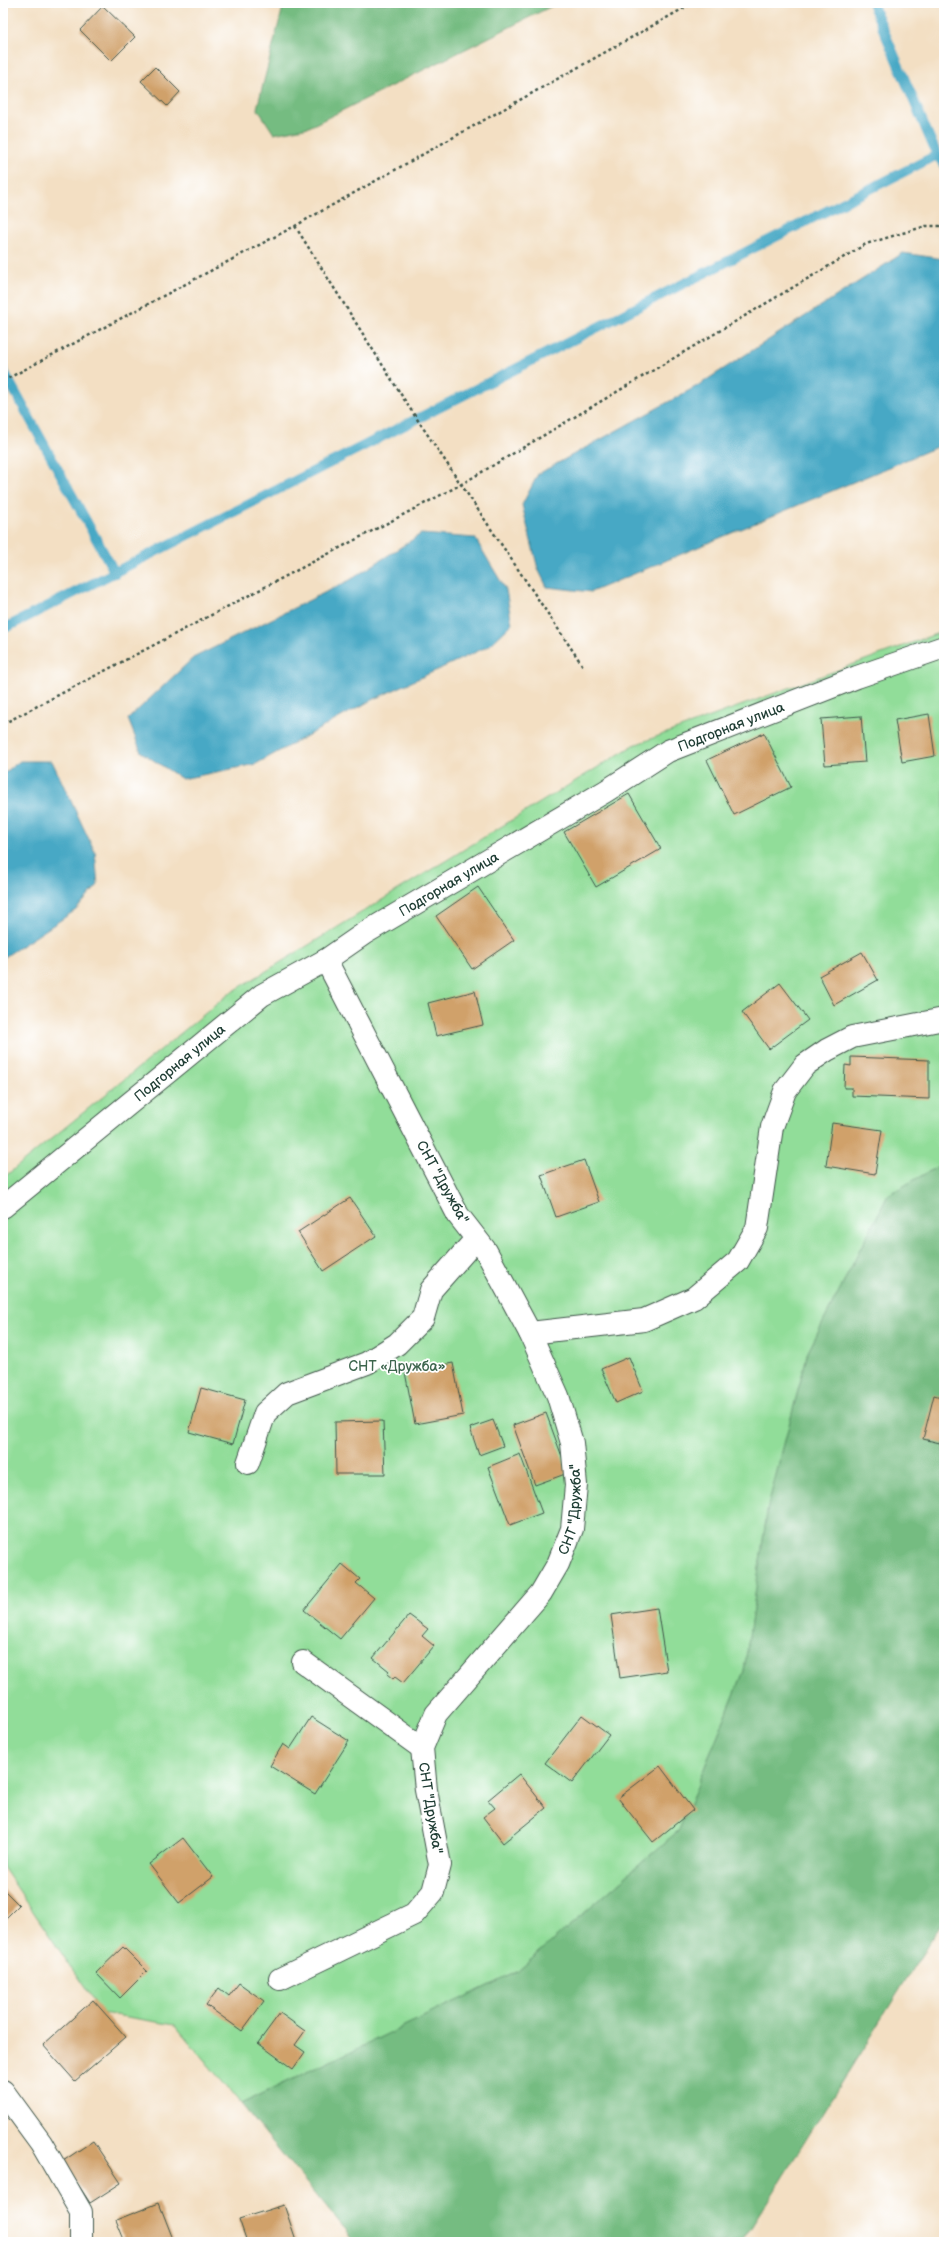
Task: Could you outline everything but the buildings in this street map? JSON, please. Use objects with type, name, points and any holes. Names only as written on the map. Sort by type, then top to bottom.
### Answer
[{"type":"street","name":"Подгорная улица","points":[[3,1207],[262,995],[326,960],[364,934],[606,790],[668,751],[858,677],[944,647]]},
{"type":"street","name":"СНТ \"Дружба\"","points":[[280,1979],[414,1914],[433,1892],[440,1865],[426,1790],[422,1748],[436,1714],[540,1593],[558,1564],[572,1528],[576,1485],[572,1443],[558,1396],[530,1333],[486,1251],[458,1215],[326,960]]},
{"type":"street","points":[[530,1333],[644,1320],[694,1298],[738,1260],[757,1228],[772,1127],[785,1092],[805,1065],[827,1050],[852,1036],[944,1019]]},
{"type":"street","points":[[248,1463],[265,1413],[287,1393],[367,1363],[397,1344],[423,1318],[431,1290],[476,1239]]},
{"type":"street","points":[[303,1662],[422,1748]]},
{"type":"street","points":[[3,2091],[41,2143],[81,2212],[81,2242]]},
{"type":"path","points":[[3,381],[295,226],[693,3]]},
{"type":"path","points":[[295,226],[407,404],[583,666]]},
{"type":"path","points":[[3,724],[460,484],[866,244],[926,226],[944,226]]},
{"type":"green space","points":[[284,3],[558,3],[309,127],[274,134],[257,108]]},
{"type":"green space","name":"СНТ «Дружба»","points":[[944,631],[944,1163],[888,1195],[808,1352],[768,1506],[744,1671],[679,1830],[517,1972],[241,2104],[175,2025],[102,2013],[3,1867],[3,1178],[229,994],[634,745]]},
{"type":"green space","points":[[944,1163],[944,1919],[742,2242],[355,2242],[241,2104],[517,1972],[679,1830],[744,1671],[768,1506],[808,1352],[888,1195]]},
{"type":"water","points":[[903,253],[944,259],[944,444],[591,592],[547,587],[538,569],[522,505],[538,474],[697,386]]},
{"type":"water","points":[[421,534],[475,538],[506,590],[512,624],[489,646],[370,701],[256,764],[182,779],[141,752],[128,719],[193,658],[350,580]]},
{"type":"water","points":[[20,761],[52,761],[95,852],[98,885],[76,910],[3,958],[3,774]]},
{"type":"waterway","points":[[872,3],[937,155],[944,165]]},
{"type":"waterway","points":[[3,629],[937,155]]},
{"type":"waterway","points":[[3,370],[115,573]]}]
